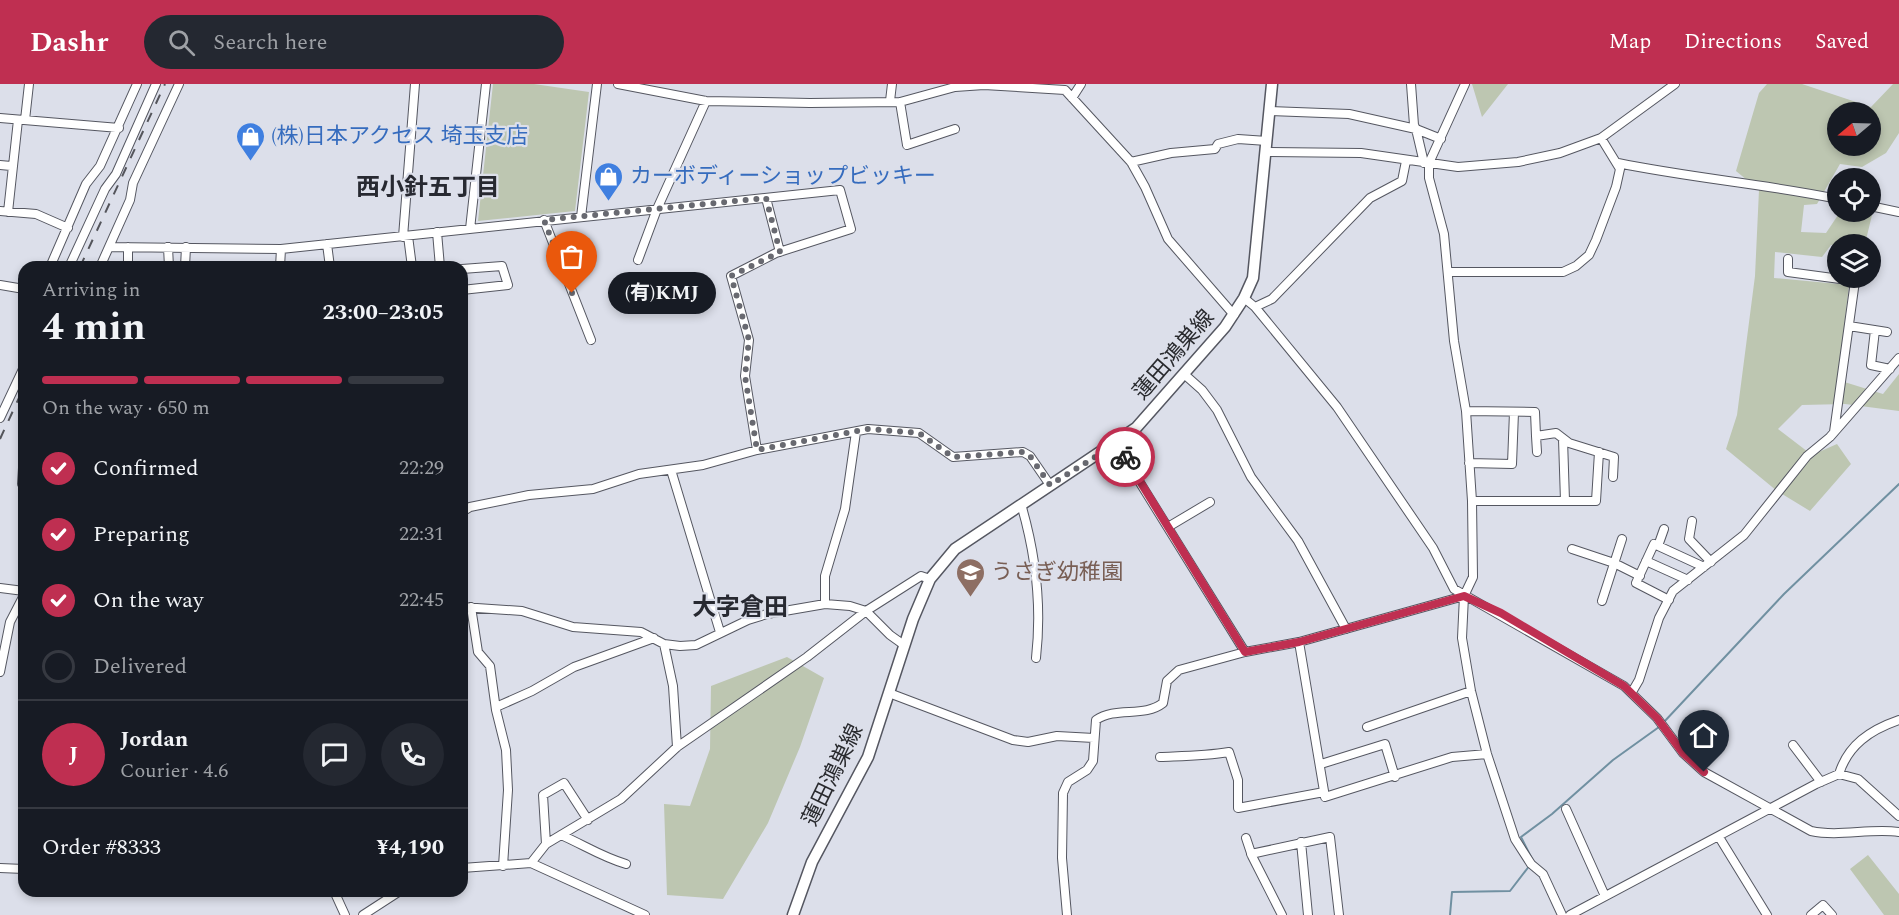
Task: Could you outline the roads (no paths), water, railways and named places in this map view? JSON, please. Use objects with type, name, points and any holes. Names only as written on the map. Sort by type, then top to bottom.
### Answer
[{"type":"main road","name":"蓮田鴻巣線","points":[[793,915],[812,862],[868,757],[904,645],[930,579],[955,549],[1116,444],[1136,428],[1234,315],[1244,298],[1253,278],[1272,84]]},
{"type":"street","points":[[29,84],[11,166],[4,211],[36,214],[68,228]]},
{"type":"street","points":[[53,261],[86,184],[100,166],[137,84]]},
{"type":"street","points":[[72,261],[105,189],[116,174],[156,84]]},
{"type":"street","points":[[103,261],[130,200],[133,183],[179,84]]},
{"type":"street","points":[[411,261],[405,237],[415,84]]},
{"type":"street","points":[[470,229],[486,84]]},
{"type":"street","points":[[582,217],[597,84]]},
{"type":"street","points":[[618,84],[655,86],[706,101],[810,103],[900,102],[955,87],[984,85],[1065,90],[1131,162],[1145,186],[1168,239],[1234,315]]},
{"type":"street","points":[[890,101],[892,84]]},
{"type":"street","points":[[1072,98],[1081,84]]},
{"type":"street","points":[[1411,84],[1416,129],[1427,163],[1444,234],[1454,341],[1466,411],[1472,501],[1473,577],[1464,596],[1462,638],[1471,691],[1487,754],[1515,839],[1531,864],[1543,874],[1562,915]]},
{"type":"street","points":[[1427,163],[1441,140],[1465,84]]},
{"type":"street","points":[[1266,152],[1361,153],[1458,167],[1518,162],[1560,153],[1601,138],[1675,84]]},
{"type":"street","points":[[638,260],[657,209],[706,101]]},
{"type":"street","points":[[900,102],[907,145],[955,129]]},
{"type":"street","points":[[1269,111],[1349,114],[1416,129],[1441,140]]},
{"type":"street","points":[[0,118],[119,128]]},
{"type":"street","points":[[1449,272],[1563,272],[1588,255],[1616,187],[1620,170],[1618,162],[1601,138]]},
{"type":"street","points":[[1131,162],[1172,153],[1215,149],[1218,144],[1238,139],[1267,141]]},
{"type":"street","points":[[1255,307],[1272,298],[1370,198],[1402,181],[1406,161]]},
{"type":"street","points":[[1618,162],[1705,178],[1769,185],[1827,197]]},
{"type":"street","points":[[0,165],[11,166]]},
{"type":"street","points":[[109,247],[281,249],[840,190],[851,229],[780,252],[731,276],[749,340],[745,376],[757,450]]},
{"type":"street","points":[[766,198],[780,252]]},
{"type":"street","points":[[1881,208],[1899,212]]},
{"type":"street","points":[[544,220],[591,340]]},
{"type":"street","points":[[436,232],[439,261]]},
{"type":"street","points":[[327,244],[329,261]]},
{"type":"street","points":[[128,247],[128,261]]},
{"type":"street","points":[[168,247],[169,261]]},
{"type":"street","points":[[185,261],[186,248]]},
{"type":"street","points":[[280,261],[281,249]]},
{"type":"street","points":[[1788,259],[1788,272],[1855,281],[1834,432]]},
{"type":"street","points":[[468,269],[502,266],[508,285],[468,289]]},
{"type":"street","points":[[0,285],[18,289]]},
{"type":"street","points":[[1244,298],[1255,307],[1337,407],[1433,548],[1454,589],[1501,613],[1632,693],[1657,718],[1683,753],[1704,772],[1811,831],[1821,833],[1877,829],[1899,832]]},
{"type":"street","points":[[1849,326],[1887,332]]},
{"type":"street","points":[[1875,330],[1871,364],[1890,369]]},
{"type":"street","points":[[1632,693],[1673,591],[1744,535],[1807,456],[1834,432],[1899,358]]},
{"type":"street","points":[[1184,374],[1202,390],[1217,410],[1251,477],[1298,541],[1346,629]]},
{"type":"street","points":[[0,418],[18,380]]},
{"type":"street","points":[[1466,411],[1535,412],[1537,452]]},
{"type":"street","points":[[1469,463],[1512,464],[1514,412]]},
{"type":"street","points":[[468,508],[529,495],[593,489],[639,474],[671,470],[827,435],[868,429],[919,433],[953,457],[1023,452],[1030,456],[1050,485]]},
{"type":"street","points":[[825,604],[825,576],[845,509],[856,432]]},
{"type":"street","points":[[1536,436],[1556,433],[1569,443],[1614,457],[1613,477]]},
{"type":"street","points":[[1563,439],[1565,501]]},
{"type":"street","points":[[1116,444],[1245,652]]},
{"type":"street","points":[[1472,501],[1596,501],[1599,452]]},
{"type":"street","points":[[671,470],[720,632]]},
{"type":"street","points":[[1168,527],[1210,502]]},
{"type":"street","points":[[1021,504],[1030,536],[1038,594],[1039,630],[1036,658]]},
{"type":"street","points":[[1692,521],[1689,539],[1708,565]]},
{"type":"street","points":[[1658,546],[1664,529]]},
{"type":"street","points":[[1602,601],[1622,539]]},
{"type":"street","points":[[1669,600],[1636,583],[1654,544],[1708,565]]},
{"type":"street","points":[[1572,549],[1613,562],[1640,576]]},
{"type":"street","points":[[1646,561],[1688,580]]},
{"type":"street","points":[[531,863],[546,844],[621,799],[677,747],[807,657],[866,611],[921,576],[930,579]]},
{"type":"street","points":[[0,588],[18,592]]},
{"type":"street","points":[[1067,915],[1063,867],[1063,792],[1068,782],[1087,770],[1093,760],[1096,720],[1104,714],[1156,709],[1163,703],[1167,681],[1179,670],[1245,652],[1299,642],[1464,596]]},
{"type":"street","points":[[468,607],[522,611],[573,627],[641,632],[664,644],[696,645],[720,632],[767,614],[825,604],[850,606],[866,611],[890,635],[904,645]]},
{"type":"street","points":[[0,672],[10,622],[18,605]]},
{"type":"street","points":[[468,611],[478,652],[490,666],[506,750],[508,790],[503,866]]},
{"type":"street","points":[[496,706],[532,691],[574,667],[654,638]]},
{"type":"street","points":[[1299,642],[1325,797],[1395,777],[1452,757],[1487,754]]},
{"type":"street","points":[[664,644],[673,686],[677,747]]},
{"type":"street","points":[[1367,727],[1471,691]]},
{"type":"street","points":[[889,693],[1013,740],[1028,742],[1057,736],[1094,738]]},
{"type":"street","points":[[1839,774],[1845,756],[1855,744],[1870,733],[1899,720]]},
{"type":"street","points":[[1321,764],[1385,744],[1395,777]]},
{"type":"street","points":[[1793,745],[1821,782]]},
{"type":"street","points":[[1160,757],[1192,755],[1199,757],[1229,752],[1238,780],[1238,808],[1324,792]]},
{"type":"street","points":[[1570,915],[1839,774],[1858,779],[1899,816]]},
{"type":"street","points":[[546,844],[543,795],[564,783],[588,820]]},
{"type":"street","points":[[1566,809],[1605,896]]},
{"type":"street","points":[[561,835],[593,849],[599,856],[626,864]]},
{"type":"street","points":[[1251,854],[1330,837],[1339,915]]},
{"type":"street","points":[[1719,837],[1767,915]]},
{"type":"street","points":[[1246,838],[1251,854],[1282,915]]},
{"type":"street","points":[[1301,842],[1308,915]]},
{"type":"street","points":[[468,868],[531,863],[645,915]]},
{"type":"street","points":[[0,868],[18,869]]},
{"type":"street","points":[[337,897],[345,915]]},
{"type":"street","points":[[363,915],[391,897]]},
{"type":"street","points":[[1811,915],[1823,905],[1832,915]]},
{"type":"waterway","points":[[1663,723],[1784,594],[1899,484]]},
{"type":"waterway","points":[[1533,861],[1521,837],[1552,814],[1613,760],[1659,727]]},
{"type":"waterway","points":[[1450,915],[1452,892],[1510,891],[1530,865]]},
{"type":"railway","points":[[83,261],[165,84]]},
{"type":"railway","points":[[0,439],[18,400]]},
{"type":"place","name":"(株)日本アクセス 埼玉支店","points":[[250,162]]},
{"type":"place","name":"カーボディーショップビッキー","points":[[609,202]]},
{"type":"place","name":"(有)KMJ","points":[[572,293]]},
{"type":"place","name":"うさぎ幼稚園","points":[[970,598]]},
{"type":"district","name":"西小針五丁目","points":[[428,188]]},
{"type":"district","name":"大字倉田","points":[[740,608]]}]
